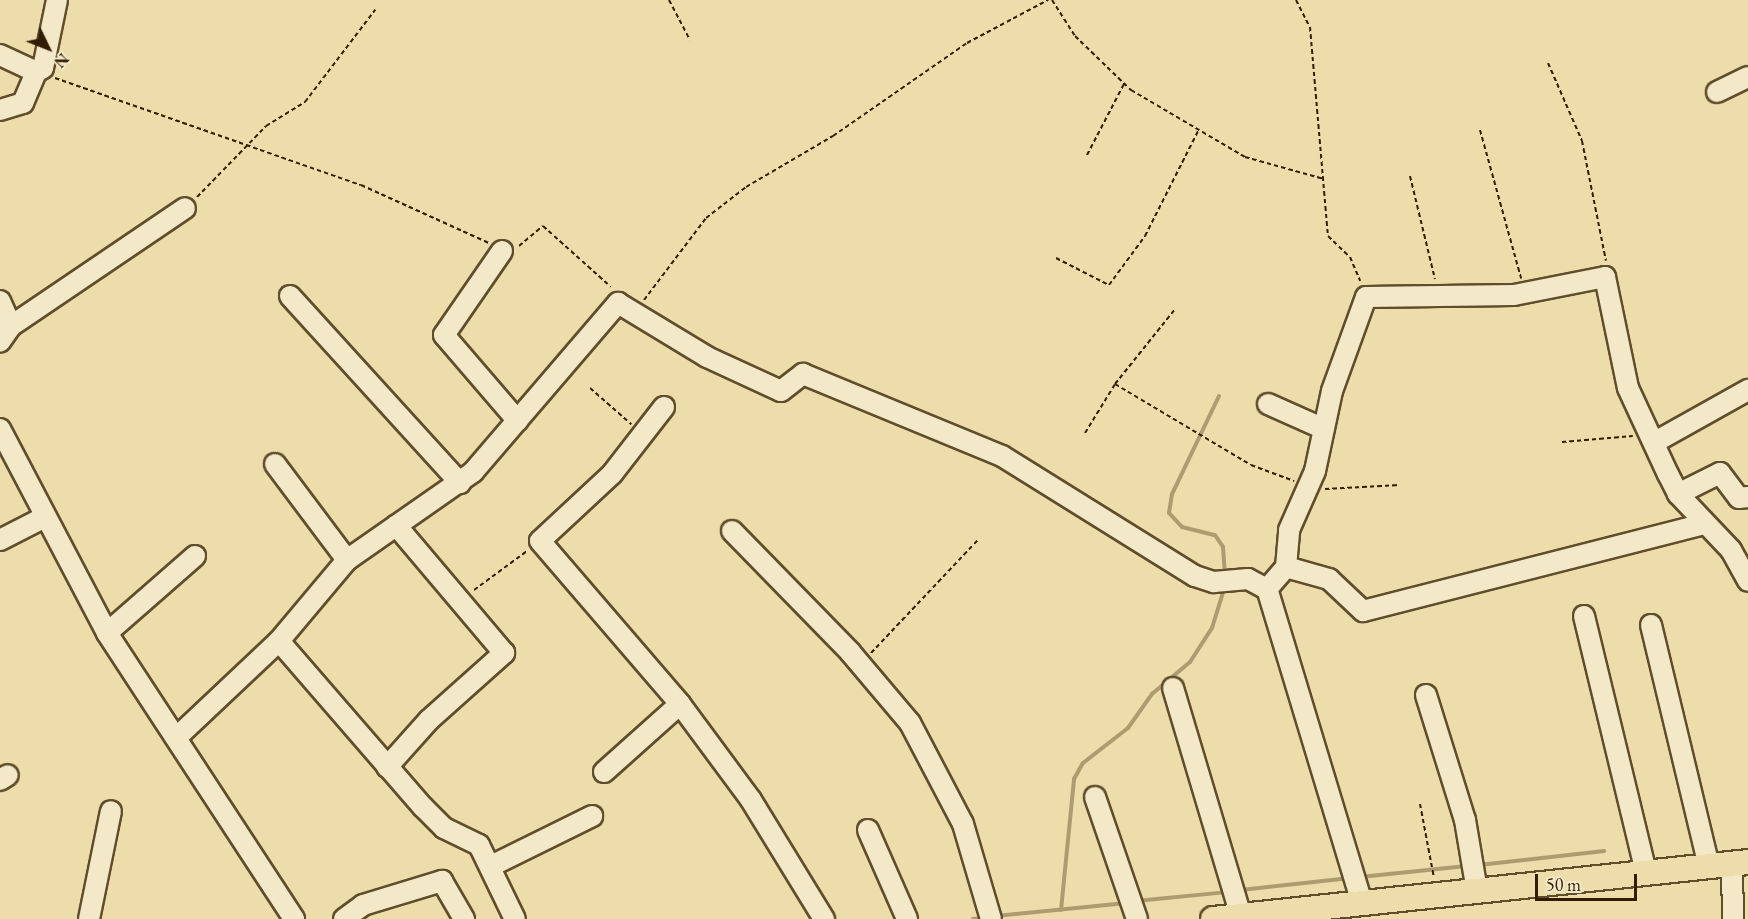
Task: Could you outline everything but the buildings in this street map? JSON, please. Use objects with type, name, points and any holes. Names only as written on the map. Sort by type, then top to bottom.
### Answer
[{"type":"main road","points":[[1213,919],[1293,915],[1362,903],[1730,864]]},
{"type":"street","points":[[0,110],[23,103],[40,70],[57,0]]},
{"type":"street","points":[[0,54],[40,70]]},
{"type":"street","points":[[1717,92],[1748,77]]},
{"type":"street","points":[[0,301],[5,334],[185,208]]},
{"type":"street","points":[[502,252],[444,335],[518,421]]},
{"type":"street","points":[[1267,589],[1286,567],[1289,530],[1308,487],[1366,297],[1525,293],[1605,277],[1628,388],[1678,494],[1731,550],[1748,581]]},
{"type":"street","points":[[290,296],[460,483]]},
{"type":"street","points":[[176,738],[279,641],[347,560],[460,483],[626,308],[707,357],[781,391],[803,374],[941,428],[1002,456],[1195,576],[1214,582],[1248,579],[1267,589],[1362,903]]},
{"type":"street","points":[[1653,438],[1748,390]]},
{"type":"street","points":[[1268,404],[1324,429]]},
{"type":"street","points":[[664,407],[612,474],[540,541],[680,704],[751,800],[824,919]]},
{"type":"street","points":[[0,429],[107,633],[294,919]]},
{"type":"street","points":[[275,464],[347,560]]},
{"type":"street","points":[[1678,494],[1720,473],[1739,498],[1748,496]]},
{"type":"street","points":[[0,540],[45,517]]},
{"type":"street","points":[[1286,567],[1329,579],[1363,611],[1704,524]]},
{"type":"street","points":[[387,767],[429,720],[504,653],[396,525]]},
{"type":"street","points":[[732,531],[860,664],[910,723],[936,766],[963,824],[991,919]]},
{"type":"street","points":[[107,633],[195,556]]},
{"type":"street","points":[[1584,616],[1646,873]]},
{"type":"street","points":[[1651,625],[1730,864],[1733,919]]},
{"type":"street","points":[[279,641],[387,767],[444,828],[479,845],[515,919]]},
{"type":"street","points":[[1173,688],[1251,917]]},
{"type":"street","points":[[1426,695],[1465,820],[1477,891]]},
{"type":"street","points":[[604,772],[680,704]]},
{"type":"street","points":[[1095,797],[1137,919]]},
{"type":"street","points":[[89,919],[111,811]]},
{"type":"street","points":[[491,866],[592,816]]},
{"type":"street","points":[[868,830],[907,919]]},
{"type":"street","points":[[344,919],[363,904],[442,881],[464,919]]},
{"type":"path","points":[[669,0],[690,40]]},
{"type":"path","points":[[40,70],[84,92],[414,206],[502,252],[511,254],[543,226],[618,293],[626,308],[705,218],[746,187],[833,136],[968,43],[1050,0],[1075,36],[1124,84],[1198,131],[1245,157],[1324,179]]},
{"type":"path","points":[[1296,0],[1310,27],[1328,236],[1350,257],[1366,297]]},
{"type":"path","points":[[185,208],[247,148],[266,126],[320,86],[375,10]]},
{"type":"path","points":[[1548,63],[1582,141],[1608,272],[1605,277]]},
{"type":"path","points":[[1087,155],[1124,84]]},
{"type":"path","points":[[1480,130],[1525,293]]},
{"type":"path","points":[[1056,258],[1109,285],[1145,236],[1198,131]]},
{"type":"path","points":[[1410,176],[1437,297]]},
{"type":"path","points":[[1085,433],[1115,384],[1175,309]]},
{"type":"path","points":[[1115,384],[1251,465],[1308,487],[1400,485]]},
{"type":"path","points":[[591,388],[642,434]]},
{"type":"path","points":[[1563,442],[1653,438]]},
{"type":"path","points":[[860,664],[978,540]]},
{"type":"path","points":[[459,601],[540,541]]},
{"type":"path","points":[[1420,804],[1437,895]]},
{"type":"waterway","points":[[1219,396],[1172,494],[1169,513],[1182,527],[1215,535],[1223,547],[1225,575]]},
{"type":"waterway","points":[[1061,910],[1074,779],[1083,763],[1128,728],[1152,694],[1190,662],[1212,628],[1225,586]]},
{"type":"waterway","points":[[1479,865],[1604,851]]},
{"type":"waterway","points":[[1360,877],[1466,866]]},
{"type":"waterway","points":[[1241,890],[1350,878]]},
{"type":"waterway","points":[[1136,901],[1227,892]]},
{"type":"waterway","points":[[996,916],[1126,903]]},
{"type":"waterway","points":[[973,919],[986,918]]}]
